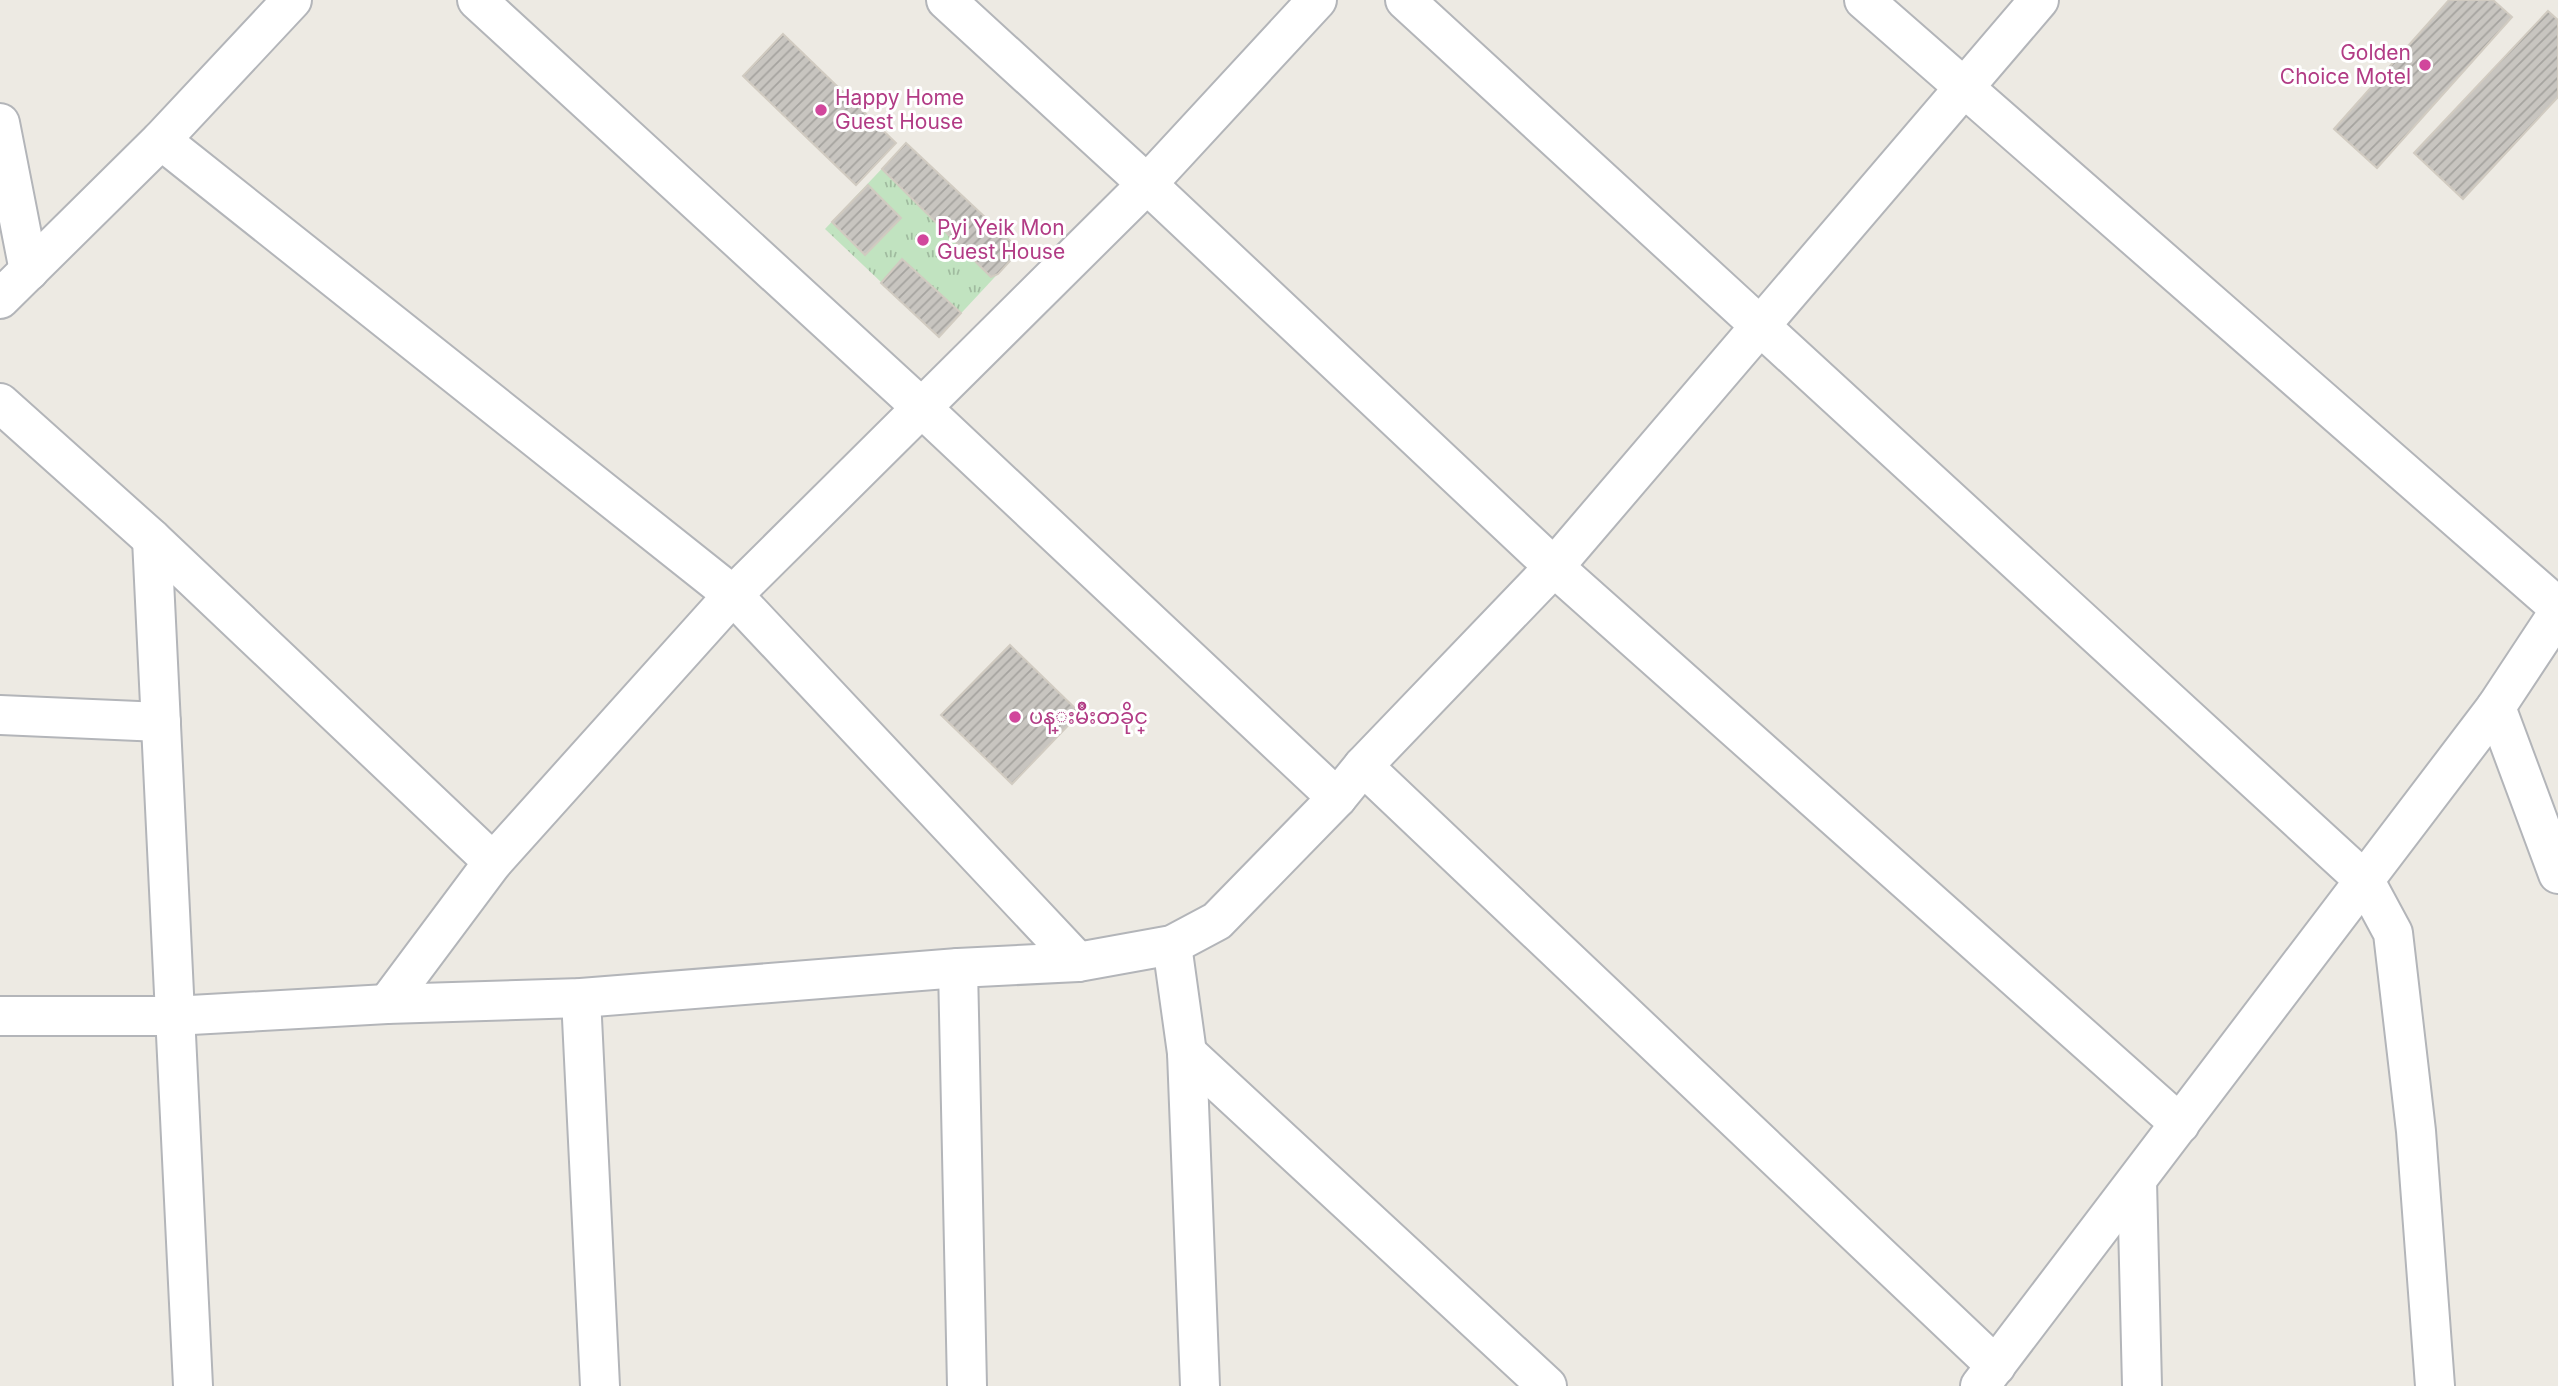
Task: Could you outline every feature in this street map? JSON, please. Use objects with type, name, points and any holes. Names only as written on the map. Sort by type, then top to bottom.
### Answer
[{"type":"street","points":[[0,299],[161,140],[292,0]]},
{"type":"street","points":[[477,0],[922,408],[1336,798]]},
{"type":"street","points":[[946,0],[1147,184],[1554,567],[2180,1124]]},
{"type":"street","points":[[387,1004],[493,862],[733,595],[1147,184],[1317,0]]},
{"type":"street","points":[[1405,0],[2365,881],[2393,933],[2416,1131],[2435,1386]]},
{"type":"street","points":[[1864,0],[2558,607]]},
{"type":"street","points":[[0,1016],[173,1016],[387,1004],[581,998],[958,968],[1078,962],[1172,945],[1217,921],[1554,567],[2039,0]]},
{"type":"street","points":[[0,123],[29,271]]},
{"type":"street","points":[[161,140],[733,595],[1078,962]]},
{"type":"street","points":[[0,403],[152,538],[493,862]]},
{"type":"street","points":[[152,538],[173,1016],[193,1386]]},
{"type":"street","points":[[1363,766],[1988,1376],[2496,707],[2558,613]]},
{"type":"street","points":[[2496,707],[2558,874]]},
{"type":"street","points":[[0,715],[161,722]]},
{"type":"street","points":[[1172,945],[1186,1053],[1200,1386]]},
{"type":"street","points":[[958,968],[967,1386]]},
{"type":"street","points":[[581,998],[600,1386]]},
{"type":"street","points":[[1186,1053],[1547,1386]]},
{"type":"street","points":[[2137,1181],[2142,1386]]},
{"type":"green space","name":"Pyi Yeik Mon Guest House","points":[[906,143],[1020,250],[939,337],[825,229]]},
{"type":"building","points":[[2449,0],[2493,0],[2512,17],[2377,168],[2334,129]]},
{"type":"building","points":[[2548,11],[2558,20],[2558,97],[2463,199],[2414,153]]},
{"type":"building","points":[[783,34],[896,143],[856,185],[743,76]]},
{"type":"building","points":[[906,143],[1020,250],[998,274],[991,277],[882,169]]},
{"type":"building","points":[[868,185],[901,218],[865,255],[832,222]]},
{"type":"building","points":[[902,259],[961,313],[939,337],[881,283]]},
{"type":"building","points":[[1010,645],[1080,713],[1012,784],[941,715]]},
{"type":"place","name":"Golden Choice Motel","points":[[2425,65]]},
{"type":"place","name":"Happy Home Guest House","points":[[821,110]]},
{"type":"place","name":"Pyi Yeik Mon Guest House","points":[[923,240]]},
{"type":"place","name":"ပန္းမ်ိဳးတခိုင္","points":[[1015,717]]}]
